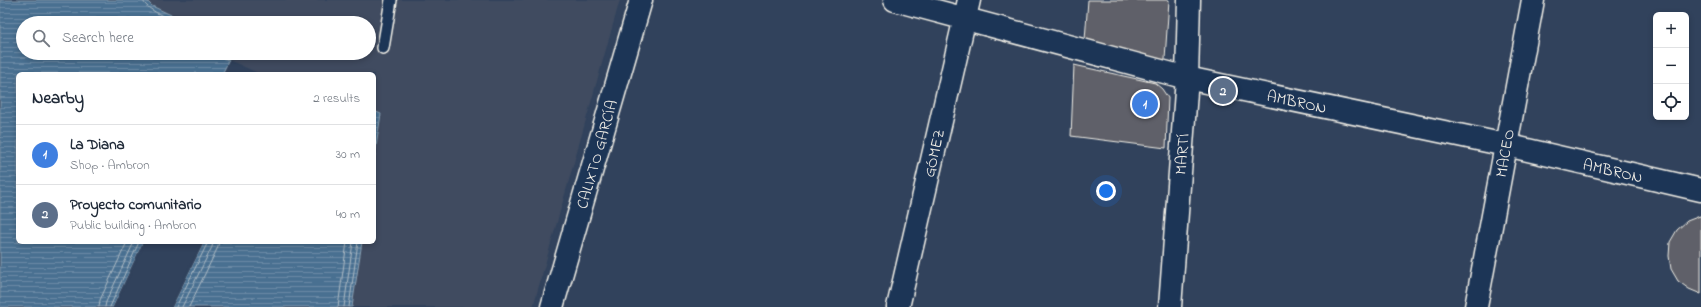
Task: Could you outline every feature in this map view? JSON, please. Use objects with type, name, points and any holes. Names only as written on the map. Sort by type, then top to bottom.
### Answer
[{"type":"street","name":"CALIXTO GARCÍA","points":[[552,307],[641,0]]},
{"type":"street","name":"AMBRON","points":[[895,0],[966,10],[1187,78],[1506,146],[1701,190]]},
{"type":"street","name":"MARTÍ","points":[[1170,307],[1187,78],[1189,0]]},
{"type":"street","name":"MACEO","points":[[1476,307],[1533,0]]},
{"type":"street","name":"GÓMEZ","points":[[898,307],[966,10]]},
{"type":"lane","points":[[383,48],[391,0]]},
{"type":"shaded area","points":[[146,0],[620,0],[533,307],[352,307],[362,244],[376,244],[376,147],[381,114],[376,112],[376,72],[256,72],[229,60],[376,60],[376,16],[173,16],[152,6]]},
{"type":"water","points":[[0,0],[146,0],[152,6],[173,16],[16,16],[16,60],[229,60],[223,72],[16,72],[16,244],[142,244],[113,307],[0,307]]},
{"type":"water","points":[[376,112],[381,114],[376,147]]},
{"type":"water","points":[[203,244],[362,244],[352,307],[172,307]]},
{"type":"pier","points":[[142,244],[144,244],[115,307],[113,307]]},
{"type":"pier","points":[[201,244],[203,244],[172,307],[170,307]]},
{"type":"building","points":[[1088,0],[1169,0],[1165,59],[1159,62],[1085,40]]},
{"type":"building","points":[[1074,65],[1155,83],[1162,89],[1168,98],[1166,148],[1071,136]]},
{"type":"building","points":[[1700,216],[1701,294],[1689,289],[1678,281],[1671,269],[1669,256],[1670,242],[1677,230],[1687,221]]},
{"type":"place","name":"Proyecto comunitario","points":[[1223,91]]},
{"type":"place","name":"La Diana","points":[[1145,104]]}]
